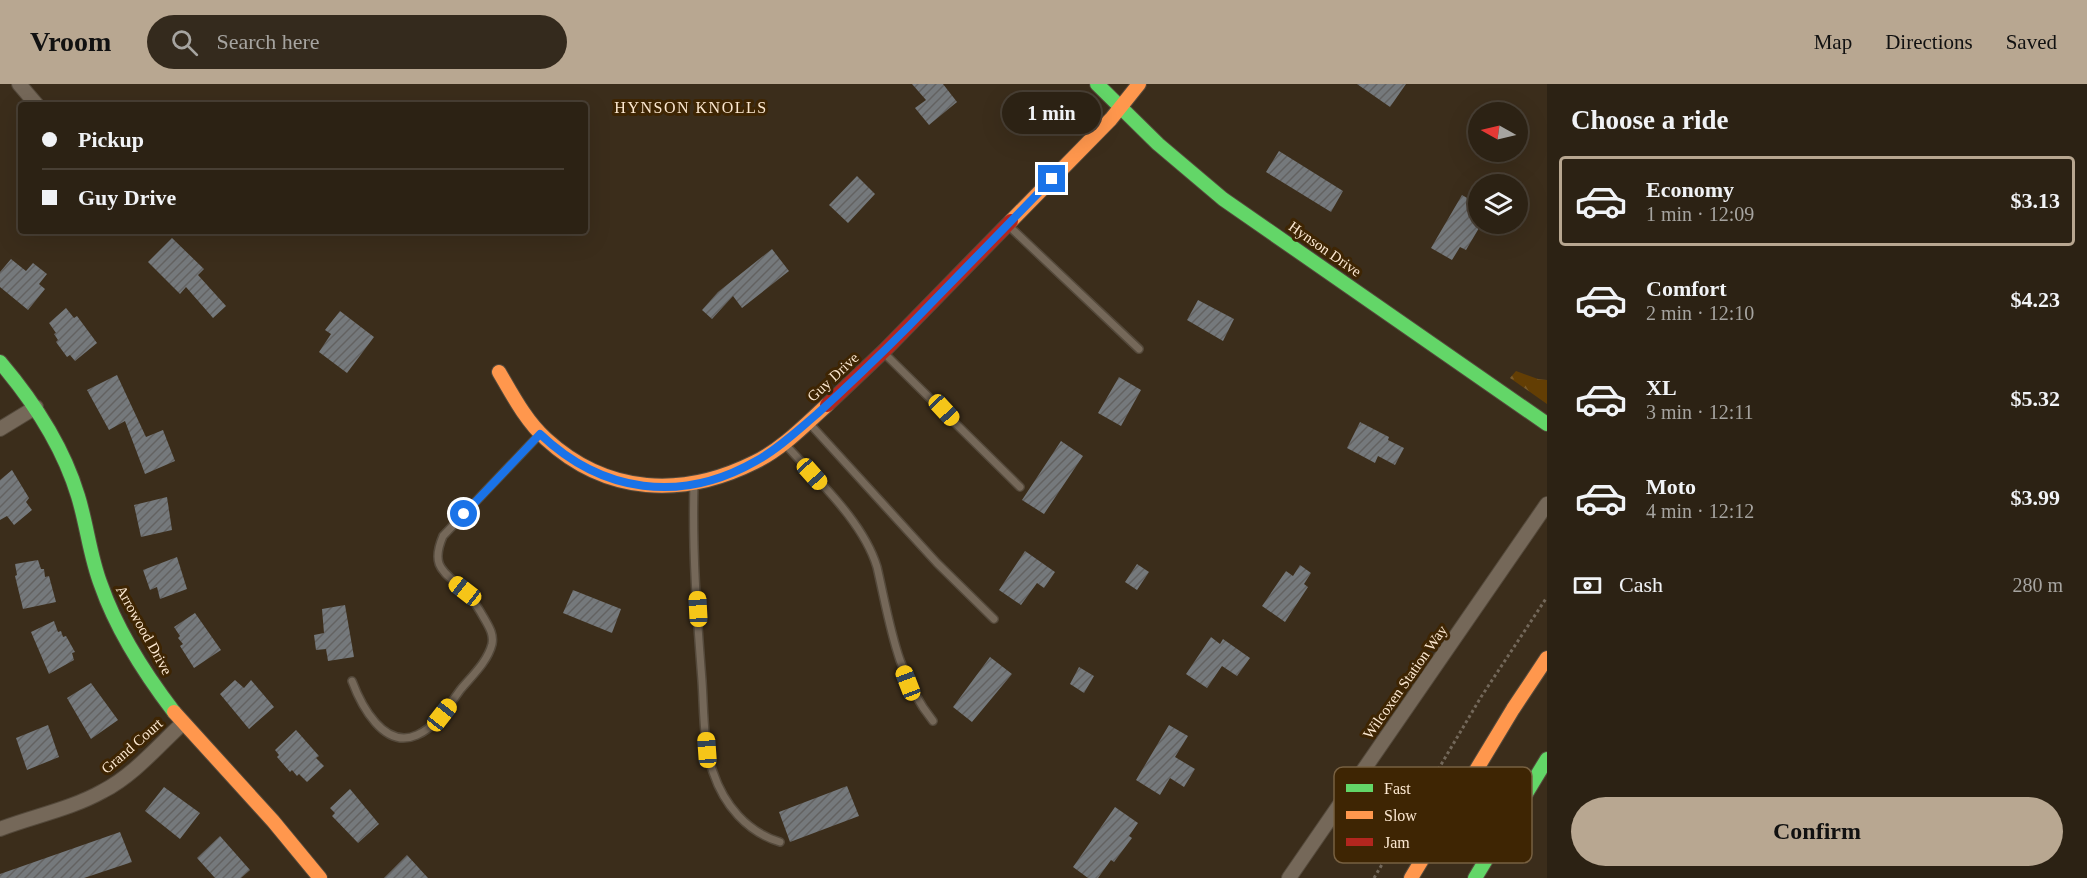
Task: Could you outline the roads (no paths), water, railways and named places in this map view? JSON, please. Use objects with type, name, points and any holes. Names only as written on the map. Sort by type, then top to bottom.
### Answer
[{"type":"main road","name":"Hynson Drive","points":[[1097,84],[1119,108],[1177,162],[1223,199],[1547,424]]},
{"type":"main road","name":"Guy Drive","points":[[499,372],[524,416],[557,450],[579,465],[614,480],[646,487],[675,487],[694,484],[731,473],[758,460],[783,442],[884,352],[1008,225],[1139,84]]},
{"type":"main road","name":"Arrowood Drive","points":[[0,362],[36,408],[64,458],[78,494],[98,577],[133,652],[183,723],[299,850],[320,878]]},
{"type":"main road","points":[[1478,767],[1547,658]]},
{"type":"main road","points":[[1532,784],[1547,759]]},
{"type":"main road","points":[[1411,878],[1420,863]]},
{"type":"main road","points":[[1475,878],[1484,863]]},
{"type":"street","points":[[19,84],[34,102]]},
{"type":"street","points":[[0,429],[36,408]]},
{"type":"street","name":"Wilcoxen Station Way","points":[[1366,767],[1547,504]]},
{"type":"street","name":"Grand Court","points":[[0,830],[26,819],[78,803],[105,791],[129,774],[183,723]]},
{"type":"street","name":"Wilcoxen Station Way","points":[[1289,878],[1334,813]]},
{"type":"lane","points":[[1008,225],[1139,349]]},
{"type":"lane","points":[[884,352],[1020,487]]},
{"type":"lane","points":[[808,422],[937,563],[994,619]]},
{"type":"lane","points":[[352,681],[359,700],[370,717],[387,733],[397,738],[419,734],[442,715],[486,657],[492,643],[491,631],[477,606],[465,591],[449,579],[442,570],[438,558],[438,547],[443,536],[540,434]]},
{"type":"lane","points":[[783,442],[826,489],[863,535],[877,567],[897,657],[908,683],[933,722]]},
{"type":"lane","points":[[694,484],[693,517],[707,750],[713,773],[741,819],[755,832],[780,842]]},
{"type":"district","name":"HYNSON KNOLLS","points":[[691,107]]}]
